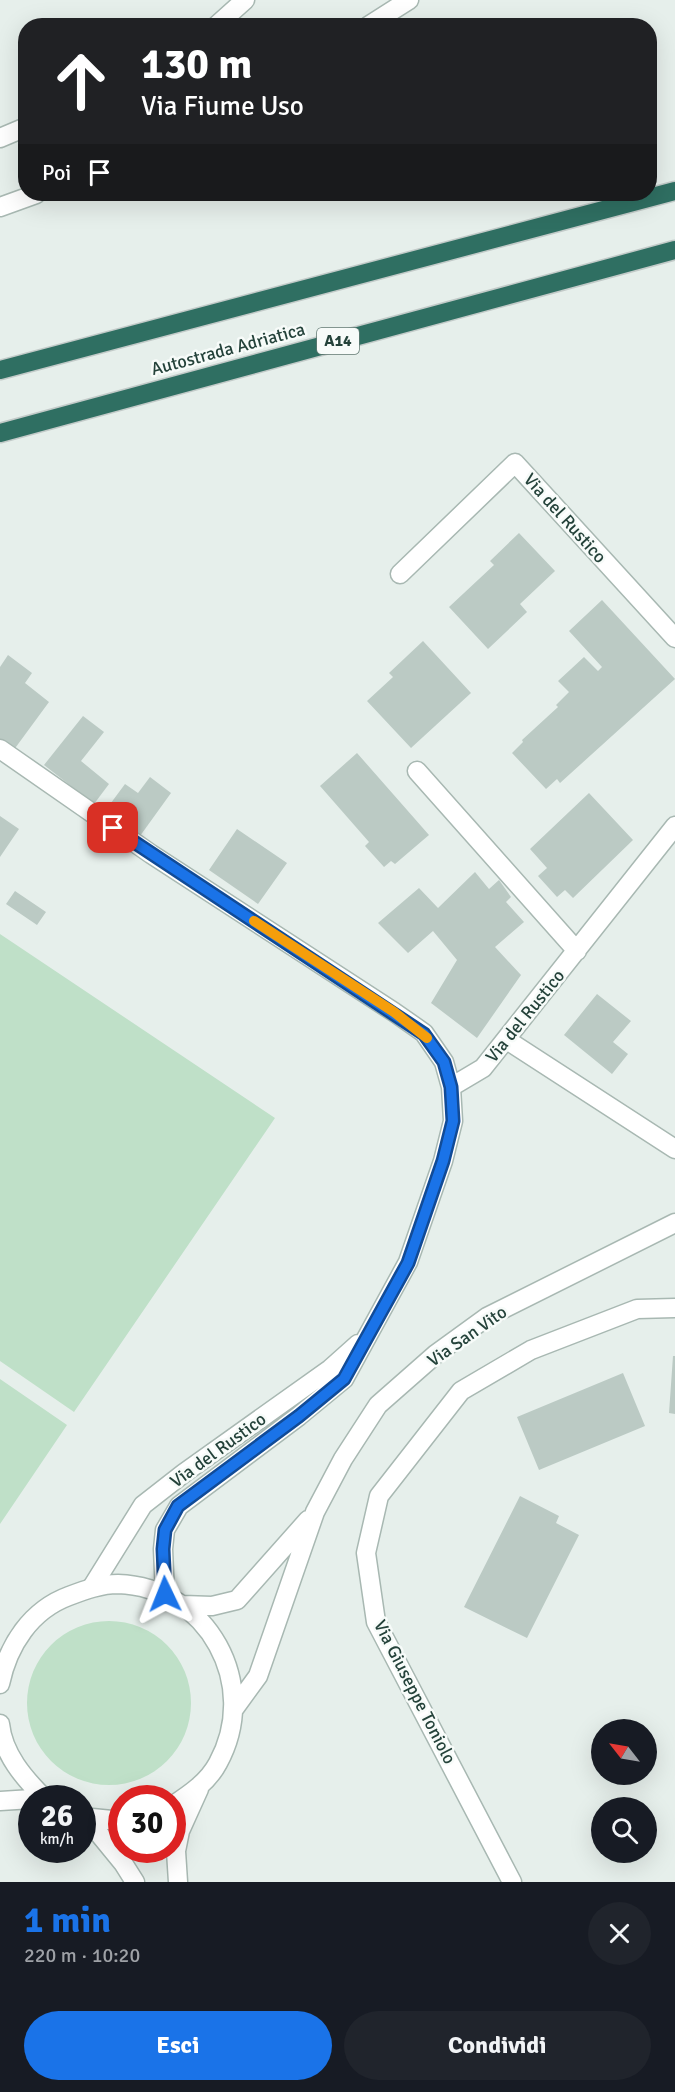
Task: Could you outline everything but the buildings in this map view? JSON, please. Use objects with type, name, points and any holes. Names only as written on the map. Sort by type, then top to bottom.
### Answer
[{"type":"highway","points":[[657,195],[675,190]]},
{"type":"highway","points":[[0,370],[634,201]]},
{"type":"highway","name":"Autostrada Adriatica","points":[[0,433],[675,250]]},
{"type":"street","points":[[225,18],[245,0]]},
{"type":"street","points":[[381,18],[409,0]]},
{"type":"street","points":[[0,138],[18,130]]},
{"type":"street","points":[[0,207],[18,200]]},
{"type":"street","name":"Via del Rustico","points":[[400,574],[515,463],[675,638]]},
{"type":"street","points":[[0,749],[151,854],[394,1012],[424,1034],[444,1062],[451,1087]]},
{"type":"street","name":"Via del Rustico","points":[[417,771],[577,951]]},
{"type":"street","name":"Via del Rustico","points":[[165,1594],[163,1549],[165,1530],[178,1506],[299,1416],[344,1379],[408,1263],[443,1161],[453,1121],[451,1087],[483,1068],[675,826]]},
{"type":"street","points":[[507,1040],[675,1149]]},
{"type":"street","name":"Via San Vito","points":[[234,1709],[258,1676],[315,1512],[343,1459],[378,1405],[436,1354],[487,1317],[675,1223]]},
{"type":"street","name":"Via Giuseppe Toniolo","points":[[512,1882],[376,1622],[366,1553],[380,1496],[461,1391],[531,1350],[637,1309],[675,1308]]},
{"type":"street","name":"Via del Rustico","points":[[92,1587],[143,1506],[184,1473],[330,1369],[368,1335]]},
{"type":"street","name":"Via San Vito","points":[[183,1605],[212,1606],[237,1600],[315,1512]]},
{"type":"street","points":[[0,1655],[25,1627],[55,1601],[92,1587],[116,1584],[165,1594],[183,1605],[212,1633],[230,1669],[234,1709],[229,1738],[218,1764],[200,1787],[180,1831],[176,1851],[178,1882]]},
{"type":"street","points":[[0,1684],[5,1660],[25,1627]]},
{"type":"street","points":[[0,1724],[1,1735],[17,1770],[31,1785]]},
{"type":"street","points":[[186,1796],[200,1787]]},
{"type":"street","points":[[0,1801],[18,1800]]},
{"type":"street","points":[[96,1831],[123,1863],[135,1882]]},
{"type":"green space","points":[[0,934],[275,1118],[74,1412],[0,1361]]},
{"type":"green space","points":[[0,1379],[67,1425],[0,1524]]},
{"type":"green space","points":[[93,1622],[125,1622],[155,1634],[178,1657],[190,1687],[190,1719],[178,1749],[155,1772],[125,1784],[93,1784],[63,1772],[40,1749],[28,1719],[28,1687],[40,1657],[63,1634]]},
{"type":"slow traffic","points":[[254,921],[394,1012],[427,1038]]},
{"type":"route","points":[[113,828],[424,1034],[444,1062],[451,1087],[453,1121],[443,1161],[408,1263],[344,1379],[299,1416],[178,1506],[165,1530],[163,1549],[165,1594]]}]
